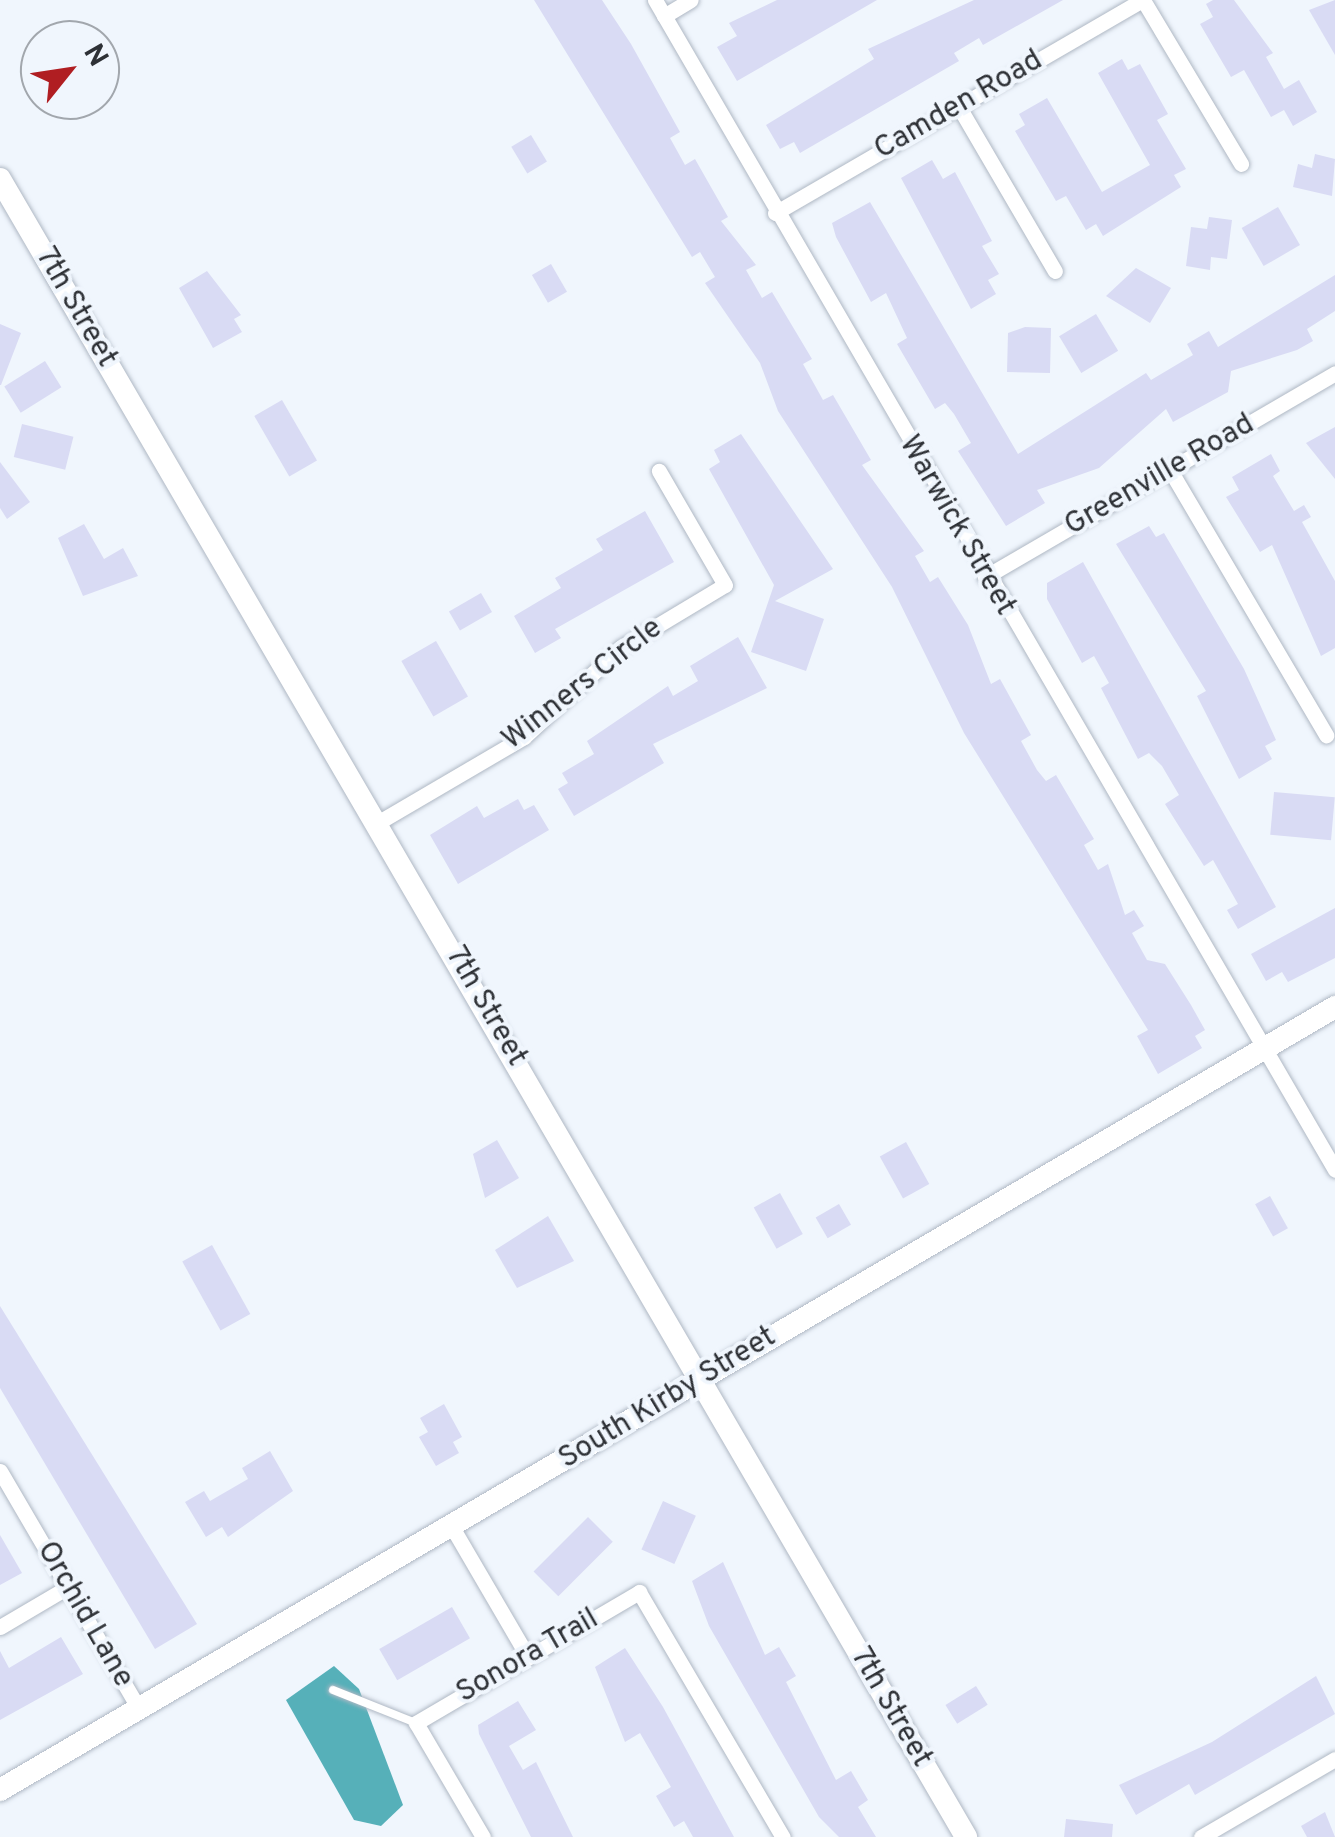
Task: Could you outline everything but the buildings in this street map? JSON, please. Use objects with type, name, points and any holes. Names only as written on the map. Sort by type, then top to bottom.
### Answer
[{"type":"street","name":"Warwick Street","points":[[655,0],[985,577],[1335,1170]]},
{"type":"street","points":[[664,16],[691,0]]},
{"type":"street","points":[[1143,0],[1240,164]]},
{"type":"street","name":"Camden Road","points":[[775,213],[1143,0]]},
{"type":"street","points":[[959,107],[1056,271]]},
{"type":"street","name":"7th Street","points":[[0,179],[379,822],[698,1380],[966,1837]]},
{"type":"street","name":"Greenville Road","points":[[985,577],[1335,373]]},
{"type":"street","points":[[1170,470],[1326,735]]},
{"type":"street","name":"Winners Circle","points":[[379,822],[524,737],[620,648],[725,585],[659,471]]},
{"type":"street","name":"South Kirby Street","points":[[0,1790],[1335,1008]]},
{"type":"street","name":"Orchid Lane","points":[[0,1471],[138,1708]]},
{"type":"street","points":[[452,1528],[528,1657]]},
{"type":"street","points":[[0,1627],[68,1588]]},
{"type":"street","name":"Sonora Trail","points":[[416,1722],[639,1592],[782,1837]]},
{"type":"street","points":[[416,1722],[483,1837]]},
{"type":"street","points":[[1201,1837],[1335,1759]]},
{"type":"lane","points":[[333,1690],[416,1722]]},
{"type":"water","points":[[334,1666],[359,1689],[403,1805],[381,1826],[354,1820],[286,1700]]}]
